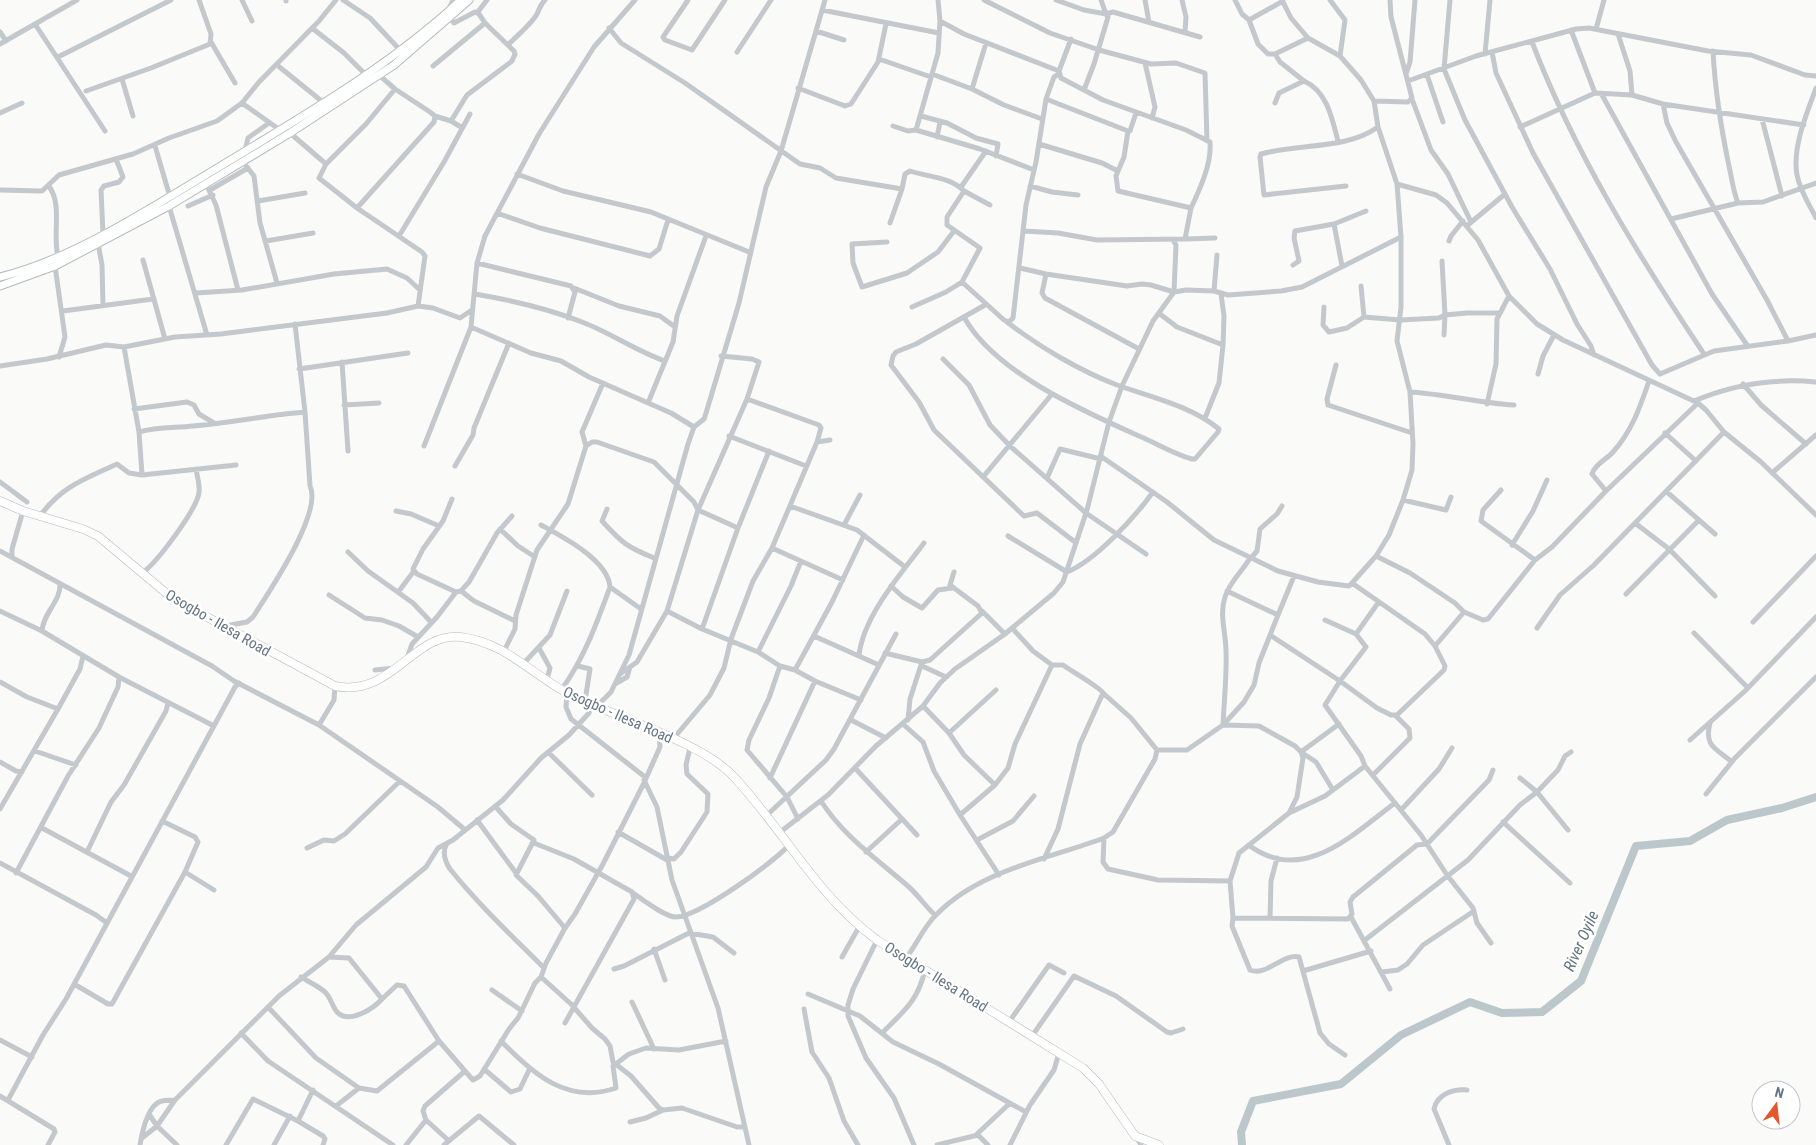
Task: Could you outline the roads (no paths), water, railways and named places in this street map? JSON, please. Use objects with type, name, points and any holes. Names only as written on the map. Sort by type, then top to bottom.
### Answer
[{"type":"main road","points":[[0,286],[55,266],[169,206],[290,133],[379,75],[448,16],[461,0]]},
{"type":"main road","points":[[0,277],[38,265],[58,256],[103,234],[170,196],[324,103],[469,0]]},
{"type":"main road","name":"Osogbo - Ilesa Road","points":[[0,501],[23,512],[71,524],[98,536],[172,598],[224,627],[233,628],[335,686],[347,688],[362,687],[376,683],[406,660],[436,642],[450,637],[472,640],[504,651],[564,691],[712,759],[734,776],[831,899],[859,927],[1059,1052],[1092,1076],[1135,1136]]},
{"type":"main road","points":[[1135,1136],[1158,1145]]},
{"type":"street","points":[[0,32],[3,43],[77,0]]},
{"type":"street","points":[[58,57],[171,0]]},
{"type":"street","points":[[199,0],[211,34],[211,42],[235,83]]},
{"type":"street","points":[[242,0],[252,21]]},
{"type":"street","points":[[0,190],[42,191],[59,175],[116,159],[155,146],[169,138],[207,126],[242,103],[336,0]]},
{"type":"street","points":[[343,0],[370,18],[401,50]]},
{"type":"street","points":[[453,0],[448,16],[458,23],[472,13],[477,13],[487,0]]},
{"type":"street","points":[[508,45],[526,27],[536,14],[539,5],[546,0]]},
{"type":"street","points":[[424,446],[471,327],[477,263],[485,236],[543,126],[609,28],[635,0]]},
{"type":"street","points":[[688,0],[664,37],[666,40],[692,50],[725,0]]},
{"type":"street","points":[[737,52],[771,0]]},
{"type":"street","points":[[615,684],[628,655],[654,558],[688,444],[694,427],[704,419],[721,356],[739,303],[749,252],[766,187],[781,151],[798,88],[826,0]]},
{"type":"street","points":[[916,130],[938,53],[940,21],[938,0]]},
{"type":"street","points":[[984,0],[1050,33],[1099,50],[1145,63],[1176,62],[1205,73],[1207,141]]},
{"type":"street","points":[[1056,0],[1084,10],[1106,14],[1114,12],[1200,37]]},
{"type":"street","points":[[1084,90],[1108,20],[1101,0]]},
{"type":"street","points":[[1145,0],[1149,22]]},
{"type":"street","points":[[1182,0],[1186,18],[1186,32]]},
{"type":"street","points":[[1235,0],[1242,14],[1248,20],[1258,44],[1268,54],[1276,54],[1308,38]]},
{"type":"street","points":[[1330,0],[1345,20],[1340,56]]},
{"type":"street","points":[[1390,0],[1390,17],[1412,99],[1431,150],[1448,174],[1469,224],[1510,296],[1530,318],[1554,335],[1696,402],[1706,410],[1724,432],[1772,473],[1816,515]]},
{"type":"street","points":[[1406,74],[1410,62],[1415,0]]},
{"type":"street","points":[[1450,0],[1444,69],[1465,120],[1550,269],[1594,355]]},
{"type":"street","points":[[1485,54],[1490,0]]},
{"type":"street","points":[[1596,28],[1604,0]]},
{"type":"street","points":[[1047,478],[1060,449],[1101,458],[1153,492],[1214,540],[1250,558],[1294,576],[1332,584],[1349,586],[1376,556],[1389,535],[1403,500],[1412,470],[1410,392],[1397,341],[1400,320],[1401,237],[1397,184],[1378,127],[1374,101],[1354,70],[1340,56],[1308,38],[1291,18],[1282,1],[1248,20]]},
{"type":"street","points":[[822,10],[939,33]]},
{"type":"street","points":[[451,121],[467,94],[512,61],[515,54],[477,13]]},
{"type":"street","points":[[940,21],[986,43],[1059,72],[1061,78],[1103,100],[1210,142],[1205,172],[1191,208],[1185,239]]},
{"type":"street","points":[[433,66],[485,23]]},
{"type":"street","points":[[35,24],[105,131]]},
{"type":"street","points":[[798,88],[849,106],[879,59],[886,24]]},
{"type":"street","points":[[312,28],[344,53],[366,75]]},
{"type":"street","points":[[609,28],[620,43],[684,83],[800,164],[820,168],[836,178],[902,189]]},
{"type":"street","points":[[1408,81],[1492,52],[1571,30],[1596,28],[1618,34],[1713,51],[1751,55],[1805,75],[1816,76]]},
{"type":"street","points":[[1571,30],[1595,93]]},
{"type":"street","points":[[816,31],[844,40]]},
{"type":"street","points":[[1618,34],[1630,71],[1632,95]]},
{"type":"street","points":[[1007,322],[1013,318],[1030,186],[1046,99],[1054,77],[1059,72],[1071,39]]},
{"type":"street","points":[[86,90],[122,79],[211,42]]},
{"type":"street","points":[[1532,42],[1560,109],[1589,170],[1704,354]]},
{"type":"street","points":[[972,88],[986,43]]},
{"type":"street","points":[[1713,51],[1715,93],[1734,194],[1738,204]]},
{"type":"street","points":[[1492,52],[1496,73],[1520,127],[1648,357],[1660,374]]},
{"type":"street","points":[[1276,54],[1280,62],[1304,82],[1311,84],[1321,94],[1330,109],[1338,141]]},
{"type":"street","points":[[879,59],[972,88],[1004,105],[1042,119]]},
{"type":"street","points":[[1145,63],[1154,99],[1155,107],[1152,118]]},
{"type":"street","points":[[277,65],[324,103]]},
{"type":"street","points":[[379,75],[395,89],[435,116],[451,121],[461,127]]},
{"type":"street","points":[[1427,76],[1443,122]]},
{"type":"street","points":[[122,79],[133,116]]},
{"type":"street","points":[[1275,103],[1279,93],[1304,82]]},
{"type":"street","points":[[1816,88],[1804,125],[1796,174],[1801,189],[1816,218]]},
{"type":"street","points":[[395,89],[362,129],[326,164],[320,178],[334,192],[425,256],[418,306]]},
{"type":"street","points":[[1520,127],[1595,93],[1602,95],[1632,95],[1662,104],[1804,125]]},
{"type":"street","points":[[1602,95],[1712,294],[1748,345]]},
{"type":"street","points":[[1046,99],[1128,131]]},
{"type":"street","points":[[1374,101],[1408,102],[1412,99]]},
{"type":"street","points":[[0,114],[22,103]]},
{"type":"street","points":[[242,103],[280,130]]},
{"type":"street","points":[[1662,104],[1667,123],[1676,142],[1767,300],[1788,341]]},
{"type":"street","points":[[399,236],[444,162],[461,127],[470,114]]},
{"type":"street","points":[[1136,114],[1130,131],[1128,131],[1124,158],[1116,176],[1118,191],[1191,208]]},
{"type":"street","points":[[357,208],[432,123],[435,116]]},
{"type":"street","points":[[921,116],[976,138],[998,144],[996,156]]},
{"type":"street","points":[[1762,119],[1782,196]]},
{"type":"street","points":[[936,137],[940,122]]},
{"type":"street","points":[[245,151],[248,138],[269,123]]},
{"type":"street","points":[[893,126],[908,131],[916,130],[986,152],[1034,170]]},
{"type":"street","points":[[1346,186],[1267,195],[1263,193],[1261,154],[1276,150],[1358,138],[1378,127]]},
{"type":"street","points":[[290,133],[326,164]]},
{"type":"street","points":[[1039,144],[1102,163],[1118,171]]},
{"type":"street","points":[[155,146],[170,196]]},
{"type":"street","points":[[912,307],[946,292],[962,282],[980,248],[954,231],[947,225],[946,220],[962,189],[986,152]]},
{"type":"street","points":[[103,234],[101,190],[104,186],[119,182],[123,178],[116,159]]},
{"type":"street","points":[[243,162],[254,176],[260,223],[277,283]]},
{"type":"street","points":[[188,206],[212,193],[248,168]]},
{"type":"street","points":[[890,223],[902,189],[905,174],[910,171],[947,180],[990,205]]},
{"type":"street","points":[[518,174],[563,191],[651,212],[749,252]]},
{"type":"street","points":[[1671,219],[1738,204],[1763,202],[1816,183]]},
{"type":"street","points":[[206,184],[212,193],[238,290]]},
{"type":"street","points":[[1397,184],[1436,195],[1447,202],[1463,221],[1469,224]]},
{"type":"street","points":[[49,186],[55,201],[55,247],[58,256]]},
{"type":"street","points":[[1030,186],[1052,192],[1078,195]]},
{"type":"street","points":[[258,201],[305,193]]},
{"type":"street","points":[[1469,224],[1506,194]]},
{"type":"street","points":[[169,206],[207,335]]},
{"type":"street","points":[[1293,265],[1299,261],[1294,238],[1295,231],[1334,224],[1366,211]]},
{"type":"street","points":[[497,213],[530,225],[650,256],[659,250],[668,220]]},
{"type":"street","points":[[1449,242],[1463,221]]},
{"type":"street","points":[[1334,224],[1342,266]]},
{"type":"street","points":[[887,242],[852,244],[852,263],[862,287],[907,273],[938,252],[954,231]]},
{"type":"street","points":[[1024,231],[1058,233],[1097,240],[1215,238]]},
{"type":"street","points":[[266,240],[313,233]]},
{"type":"street","points":[[647,402],[674,342],[675,327],[683,296],[706,236]]},
{"type":"street","points":[[1020,268],[1046,274],[1127,286],[1142,284],[1174,292],[1186,290],[1214,291],[1221,294],[1281,292],[1302,288],[1401,237]]},
{"type":"street","points":[[778,834],[821,801],[886,738],[923,706],[946,677],[1005,634],[1054,593],[1062,582],[1086,513],[1109,422],[1122,386],[1153,322],[1174,292],[1176,245],[1173,240]]},
{"type":"street","points":[[98,243],[102,265],[103,306]]},
{"type":"street","points":[[1214,291],[1218,255]]},
{"type":"street","points":[[143,260],[165,338]]},
{"type":"street","points":[[1442,260],[1445,315],[1444,335]]},
{"type":"street","points":[[477,263],[547,279],[619,306],[660,316],[675,327]]},
{"type":"street","points":[[55,266],[66,337],[59,357]]},
{"type":"street","points":[[196,293],[238,290],[342,273],[386,269],[407,278],[420,290]]},
{"type":"street","points":[[1046,274],[1042,293],[1045,298],[1139,350]]},
{"type":"street","points":[[962,282],[985,305],[1046,348],[1122,386],[1205,418],[1219,431],[1195,459],[1192,459],[1109,422],[1052,394],[985,346],[973,334],[964,317]]},
{"type":"street","points":[[1361,286],[1364,317]]},
{"type":"street","points":[[568,318],[573,302],[574,288]]},
{"type":"street","points":[[475,294],[582,322],[635,350],[665,362]]},
{"type":"street","points":[[1205,418],[1219,383],[1224,316],[1221,294]]},
{"type":"street","points":[[1487,404],[1496,364],[1497,319],[1510,296]]},
{"type":"street","points":[[63,311],[154,299]]},
{"type":"street","points":[[985,305],[916,344],[896,352],[891,365],[919,402],[934,430],[983,477],[1024,516],[1037,513],[1076,542]]},
{"type":"street","points":[[0,366],[59,357],[101,346],[124,347],[165,338],[207,335],[295,324],[418,306],[432,308],[460,318],[473,308]]},
{"type":"street","points":[[1324,307],[1323,325],[1329,332],[1347,328],[1364,317],[1400,320],[1439,318],[1445,315],[1500,313]]},
{"type":"street","points":[[1160,314],[1177,327],[1222,345]]},
{"type":"street","points":[[233,628],[253,618],[275,583],[303,530],[312,492],[295,324]]},
{"type":"street","points":[[471,327],[540,356],[562,361],[603,383],[684,419],[694,427]]},
{"type":"street","points":[[1538,374],[1543,356],[1554,335]]},
{"type":"street","points":[[1656,384],[1660,374],[1704,354],[1748,345],[1788,341],[1816,335]]},
{"type":"street","points":[[455,466],[473,435],[474,428],[509,343]]},
{"type":"street","points":[[124,347],[132,383],[134,409],[139,432],[142,475]]},
{"type":"street","points":[[299,369],[408,353]]},
{"type":"street","points":[[620,674],[637,662],[667,611],[698,510],[729,436],[747,399],[759,362],[752,359],[721,356]]},
{"type":"street","points":[[943,359],[969,385],[990,425],[1010,446],[1086,513],[1146,554]]},
{"type":"street","points":[[342,362],[348,451]]},
{"type":"street","points":[[1336,366],[1328,405],[1412,433]]},
{"type":"street","points":[[1376,556],[1410,573],[1455,603],[1464,612],[1483,620],[1488,619],[1535,560],[1552,547],[1696,402],[1743,384],[1792,380],[1816,382]]},
{"type":"street","points":[[1606,491],[1592,474],[1593,470],[1613,452],[1630,430],[1650,381]]},
{"type":"street","points":[[504,651],[515,629],[515,621],[540,544],[551,530],[560,512],[568,504],[586,446],[582,432],[603,383]]},
{"type":"street","points":[[1743,384],[1761,405],[1806,444]]},
{"type":"street","points":[[1410,392],[1433,393],[1487,404],[1514,405]]},
{"type":"street","points":[[983,477],[1052,394]]},
{"type":"street","points":[[673,740],[710,695],[724,668],[731,639],[753,581],[772,548],[817,442],[821,428],[819,425],[747,399]]},
{"type":"street","points":[[134,409],[187,402],[194,405],[199,414],[214,423]]},
{"type":"street","points":[[344,405],[379,403]]},
{"type":"street","points":[[139,432],[150,429],[305,412]]},
{"type":"street","points":[[1537,628],[1560,595],[1570,589],[1724,432]]},
{"type":"street","points":[[1664,433],[1696,461]]},
{"type":"street","points":[[729,436],[806,466]]},
{"type":"street","points":[[1772,473],[1816,436]]},
{"type":"street","points":[[817,442],[830,440]]},
{"type":"street","points":[[586,446],[592,442],[597,442],[648,459],[662,469],[694,502],[698,510],[738,528]]},
{"type":"street","points":[[702,629],[738,528],[769,451]]},
{"type":"street","points":[[40,516],[64,491],[81,479],[117,464],[129,473],[142,475],[236,465]]},
{"type":"street","points":[[142,573],[166,551],[196,504],[200,492],[196,469]]},
{"type":"street","points":[[1512,545],[1533,511],[1547,480]]},
{"type":"street","points":[[0,482],[27,502]]},
{"type":"street","points":[[1501,490],[1484,510],[1481,521],[1535,560]]},
{"type":"street","points":[[1067,572],[1076,568],[1117,535],[1153,492]]},
{"type":"street","points":[[1667,492],[1715,534]]},
{"type":"street","points":[[844,525],[860,495]]},
{"type":"street","points":[[1403,500],[1446,510],[1452,497]]},
{"type":"street","points":[[399,591],[414,571],[414,564],[439,526],[452,499]]},
{"type":"street","points":[[790,506],[844,525],[864,535],[905,567]]},
{"type":"street","points":[[1223,725],[1227,682],[1224,675],[1226,654],[1223,606],[1227,591],[1233,578],[1257,551],[1260,529],[1277,514],[1282,506]]},
{"type":"street","points":[[607,509],[602,521],[612,534],[620,542],[654,558]]},
{"type":"street","points":[[12,557],[12,549],[23,512]]},
{"type":"street","points":[[396,512],[411,514],[439,526]]},
{"type":"street","points":[[406,660],[408,651],[418,637],[458,591],[469,582],[500,529],[512,516]]},
{"type":"street","points":[[1626,594],[1699,520]]},
{"type":"street","points":[[1635,523],[1669,549],[1714,596]]},
{"type":"street","points":[[541,525],[592,557],[609,580],[610,587],[578,666],[564,691],[567,712],[578,725],[644,779],[657,807],[672,880],[685,913],[689,933],[718,1008],[749,1145]]},
{"type":"street","points":[[500,529],[518,546],[535,557]]},
{"type":"street","points":[[795,670],[843,580],[864,535]]},
{"type":"street","points":[[1008,536],[1067,572]]},
{"type":"street","points":[[859,654],[861,642],[891,586],[924,543]]},
{"type":"street","points":[[772,548],[843,580]]},
{"type":"street","points":[[3,552],[12,549]]},
{"type":"street","points":[[3,552],[212,666],[236,684],[319,725],[438,807],[464,830]]},
{"type":"street","points":[[348,552],[368,571],[399,591],[426,614],[432,622]]},
{"type":"street","points":[[1753,622],[1816,556]]},
{"type":"street","points":[[758,652],[791,586],[801,561]]},
{"type":"street","points":[[414,571],[458,591],[515,621]]},
{"type":"street","points":[[954,572],[949,582],[952,588],[978,606],[1005,634]]},
{"type":"street","points":[[1157,750],[1187,750],[1223,725],[1252,690],[1258,663],[1294,576]]},
{"type":"street","points":[[1352,583],[1378,603],[1411,624],[1435,646],[1445,666],[1444,670],[1396,716]]},
{"type":"street","points":[[42,630],[46,616],[59,594],[60,584]]},
{"type":"street","points":[[891,586],[903,597],[922,608],[938,590],[952,588]]},
{"type":"street","points":[[610,587],[641,609]]},
{"type":"street","points":[[523,664],[525,659],[540,648],[550,635],[568,591]]},
{"type":"street","points":[[1227,591],[1278,615]]},
{"type":"street","points":[[329,595],[365,618],[382,620],[399,626],[418,637]]},
{"type":"street","points":[[1356,634],[1378,603]]},
{"type":"street","points":[[0,611],[42,630],[119,677],[214,726]]},
{"type":"street","points":[[667,611],[702,629],[731,639],[758,652],[780,666],[795,670],[815,681],[861,700]]},
{"type":"street","points":[[908,720],[910,699],[922,664],[936,657],[982,611]]},
{"type":"street","points":[[1435,646],[1464,612]]},
{"type":"street","points":[[1690,740],[1748,688],[1816,617]]},
{"type":"street","points":[[1325,620],[1356,634],[1366,647],[1340,681],[1325,705],[1365,766],[1427,844],[1474,911],[1477,923],[1491,943]]},
{"type":"street","points":[[1012,628],[1033,651],[1052,665],[1063,664],[1079,677],[1100,688],[1103,693],[1131,718],[1157,750]]},
{"type":"street","points":[[1694,633],[1748,688]]},
{"type":"street","points":[[766,816],[826,760],[851,720],[896,634]]},
{"type":"street","points":[[1270,635],[1377,708],[1396,716],[1409,729],[1410,738],[1373,775]]},
{"type":"street","points":[[814,636],[859,654],[879,665]]},
{"type":"street","points":[[540,648],[550,668],[547,679]]},
{"type":"street","points":[[885,653],[922,664],[946,677]]},
{"type":"street","points":[[0,809],[35,751],[80,669],[83,656]]},
{"type":"street","points":[[960,815],[995,785],[1008,768],[1015,744],[1052,665]]},
{"type":"street","points":[[142,1138],[156,1126],[175,1100],[268,1007],[301,977],[329,957],[356,925],[426,867],[436,850],[511,792],[548,752],[578,725],[589,713],[591,704],[590,669],[578,666]]},
{"type":"street","points":[[780,666],[747,747],[750,755],[787,797],[798,819]]},
{"type":"street","points":[[591,704],[629,675],[630,667]]},
{"type":"street","points":[[376,670],[396,668]]},
{"type":"street","points":[[16,873],[42,828],[68,776],[99,728],[116,692],[119,677]]},
{"type":"street","points":[[1706,794],[1732,762],[1816,677]]},
{"type":"street","points":[[770,778],[815,681]]},
{"type":"street","points":[[0,682],[27,697],[58,709]]},
{"type":"street","points":[[8,1100],[74,984],[236,684]]},
{"type":"street","points":[[319,725],[334,700],[335,686]]},
{"type":"street","points":[[949,733],[996,690]]},
{"type":"street","points":[[1043,860],[1061,820],[1080,744],[1103,693]]},
{"type":"street","points":[[87,852],[111,802],[124,785],[166,710],[168,703]]},
{"type":"street","points":[[923,706],[949,733],[964,755],[995,785]]},
{"type":"street","points":[[851,720],[886,738]]},
{"type":"street","points":[[1710,722],[1706,735],[1710,744],[1732,762]]},
{"type":"street","points":[[903,724],[923,742],[934,771],[999,875]]},
{"type":"street","points":[[1301,752],[1339,724]]},
{"type":"street","points":[[1223,725],[1259,726],[1316,762],[1333,790]]},
{"type":"street","points":[[301,977],[322,990],[337,1012],[344,1017],[368,1010],[397,985],[404,986],[439,1041],[475,1080],[522,1011],[565,928],[598,873],[658,753],[659,733]]},
{"type":"street","points":[[618,832],[667,859],[674,859],[681,852],[709,806],[708,794],[687,774],[686,765],[690,748]]},
{"type":"street","points":[[1401,810],[1439,769],[1452,748]]},
{"type":"street","points":[[906,958],[935,916],[968,888],[999,875],[1104,838],[1113,832],[1155,759],[1157,750]]},
{"type":"street","points":[[35,751],[76,766]]},
{"type":"street","points":[[548,752],[592,795]]},
{"type":"street","points":[[1289,813],[1296,797],[1303,760],[1301,752]]},
{"type":"street","points":[[1365,940],[1468,860],[1520,805],[1537,792],[1558,770],[1565,756],[1571,752]]},
{"type":"street","points":[[0,762],[16,771],[22,772]]},
{"type":"street","points":[[1345,1055],[1329,1044],[1320,1033],[1299,957],[1296,956],[1257,971],[1250,970],[1232,926],[1230,881],[1239,853],[1289,813],[1333,790],[1365,766]]},
{"type":"street","points":[[855,768],[917,835]]},
{"type":"street","points":[[1390,989],[1371,950],[1351,917],[1350,902],[1417,846],[1427,844],[1489,780],[1493,770]]},
{"type":"street","points":[[1520,778],[1537,792],[1568,830]]},
{"type":"street","points":[[307,848],[324,840],[334,841],[345,834],[400,781]]},
{"type":"street","points":[[977,840],[1013,821],[1034,796]]},
{"type":"street","points":[[821,801],[831,816],[866,852],[909,887],[935,916]]},
{"type":"street","points":[[1250,846],[1258,852],[1288,861],[1313,858],[1359,830],[1396,803]]},
{"type":"street","points":[[495,806],[502,816],[525,835],[530,836],[534,843],[569,857],[632,892],[670,916],[678,917],[707,905],[776,858],[788,846]]},
{"type":"street","points":[[866,852],[902,819]]},
{"type":"street","points":[[477,820],[517,877],[538,896],[565,928]]},
{"type":"street","points":[[74,984],[108,1004],[112,1004],[185,872],[198,842],[195,837],[162,821]]},
{"type":"street","points":[[1503,822],[1570,883]]},
{"type":"street","points":[[42,828],[131,876]]},
{"type":"street","points":[[1104,838],[1103,862],[1108,869],[1158,880],[1230,881]]},
{"type":"street","points":[[447,843],[444,851],[444,862],[498,923],[514,936],[544,968]]},
{"type":"street","points":[[516,873],[534,843]]},
{"type":"street","points":[[1270,918],[1271,881],[1277,858]]},
{"type":"street","points":[[0,863],[96,915],[107,923]]},
{"type":"street","points":[[185,872],[214,890]]},
{"type":"street","points":[[565,1023],[632,903],[632,892]]},
{"type":"street","points":[[1382,972],[1398,970],[1407,964],[1423,945],[1474,911]]},
{"type":"street","points":[[1233,918],[1340,920],[1351,917]]},
{"type":"street","points":[[842,957],[859,927]]},
{"type":"street","points":[[614,969],[624,966],[654,949],[689,933],[713,937],[734,953]]},
{"type":"street","points":[[877,940],[855,982],[849,1013],[866,1058],[894,1098],[914,1145]]},
{"type":"street","points":[[654,949],[665,980]]},
{"type":"street","points":[[1303,971],[1371,950]]},
{"type":"street","points":[[329,957],[349,958],[382,998]]},
{"type":"street","points":[[1009,1022],[1032,993],[1049,964],[1064,973]]},
{"type":"street","points":[[882,1033],[913,1002],[921,986],[925,969]]},
{"type":"street","points":[[1032,1036],[1074,976],[1116,996],[1167,1032],[1171,1033],[1183,1028]]},
{"type":"street","points":[[541,977],[608,1043],[613,1062],[663,1110]]},
{"type":"street","points":[[492,990],[522,1011]]},
{"type":"street","points":[[808,994],[866,1019],[899,1046],[939,1064],[1026,1112]]},
{"type":"street","points":[[632,1002],[654,1049]]},
{"type":"street","points":[[268,1007],[316,1058],[359,1088],[377,1091],[439,1041]]},
{"type":"street","points":[[804,1009],[812,1052],[828,1078],[844,1121],[858,1145]]},
{"type":"street","points":[[241,1033],[268,1061],[393,1145]]},
{"type":"street","points":[[0,1040],[32,1057]]},
{"type":"street","points":[[501,1041],[530,1070],[556,1085],[588,1093],[600,1092],[616,1087],[613,1066],[634,1052],[646,1048],[678,1050],[726,1041]]},
{"type":"street","points":[[1010,1145],[1026,1112],[1054,1070],[1059,1052]]},
{"type":"street","points":[[484,1069],[511,1092],[520,1089],[530,1070]]},
{"type":"street","points":[[465,1071],[425,1106],[423,1109],[426,1120],[446,1142],[479,1116],[506,1143],[514,1145]]},
{"type":"street","points":[[336,1106],[359,1088]]},
{"type":"street","points":[[298,1120],[313,1090]]},
{"type":"street","points":[[1449,1145],[1435,1111],[1435,1105],[1442,1096],[1452,1090],[1467,1090]]},
{"type":"street","points":[[0,1096],[54,1129],[55,1132],[48,1145]]},
{"type":"street","points":[[140,1145],[150,1114],[160,1102],[175,1100]]},
{"type":"street","points":[[226,1145],[250,1100],[255,1100],[298,1120],[323,1136],[325,1140],[323,1145]]},
{"type":"street","points":[[976,1136],[1009,1104]]},
{"type":"street","points":[[630,1122],[646,1118],[663,1110],[682,1108],[737,1127],[745,1127]]},
{"type":"street","points":[[150,1114],[156,1126],[177,1145]]},
{"type":"street","points":[[274,1145],[290,1116]]},
{"type":"street","points":[[406,1145],[426,1120]]},
{"type":"street","points":[[937,1145],[976,1136],[981,1136],[988,1145]]},
{"type":"street","points":[[1135,1136],[1141,1145]]},
{"type":"waterway","name":"River Oyile","points":[[1242,1145],[1241,1132],[1253,1101],[1341,1084],[1401,1035],[1470,1002],[1502,1013],[1542,1012],[1581,981],[1636,846],[1690,841],[1727,820],[1782,808],[1816,797]]}]
